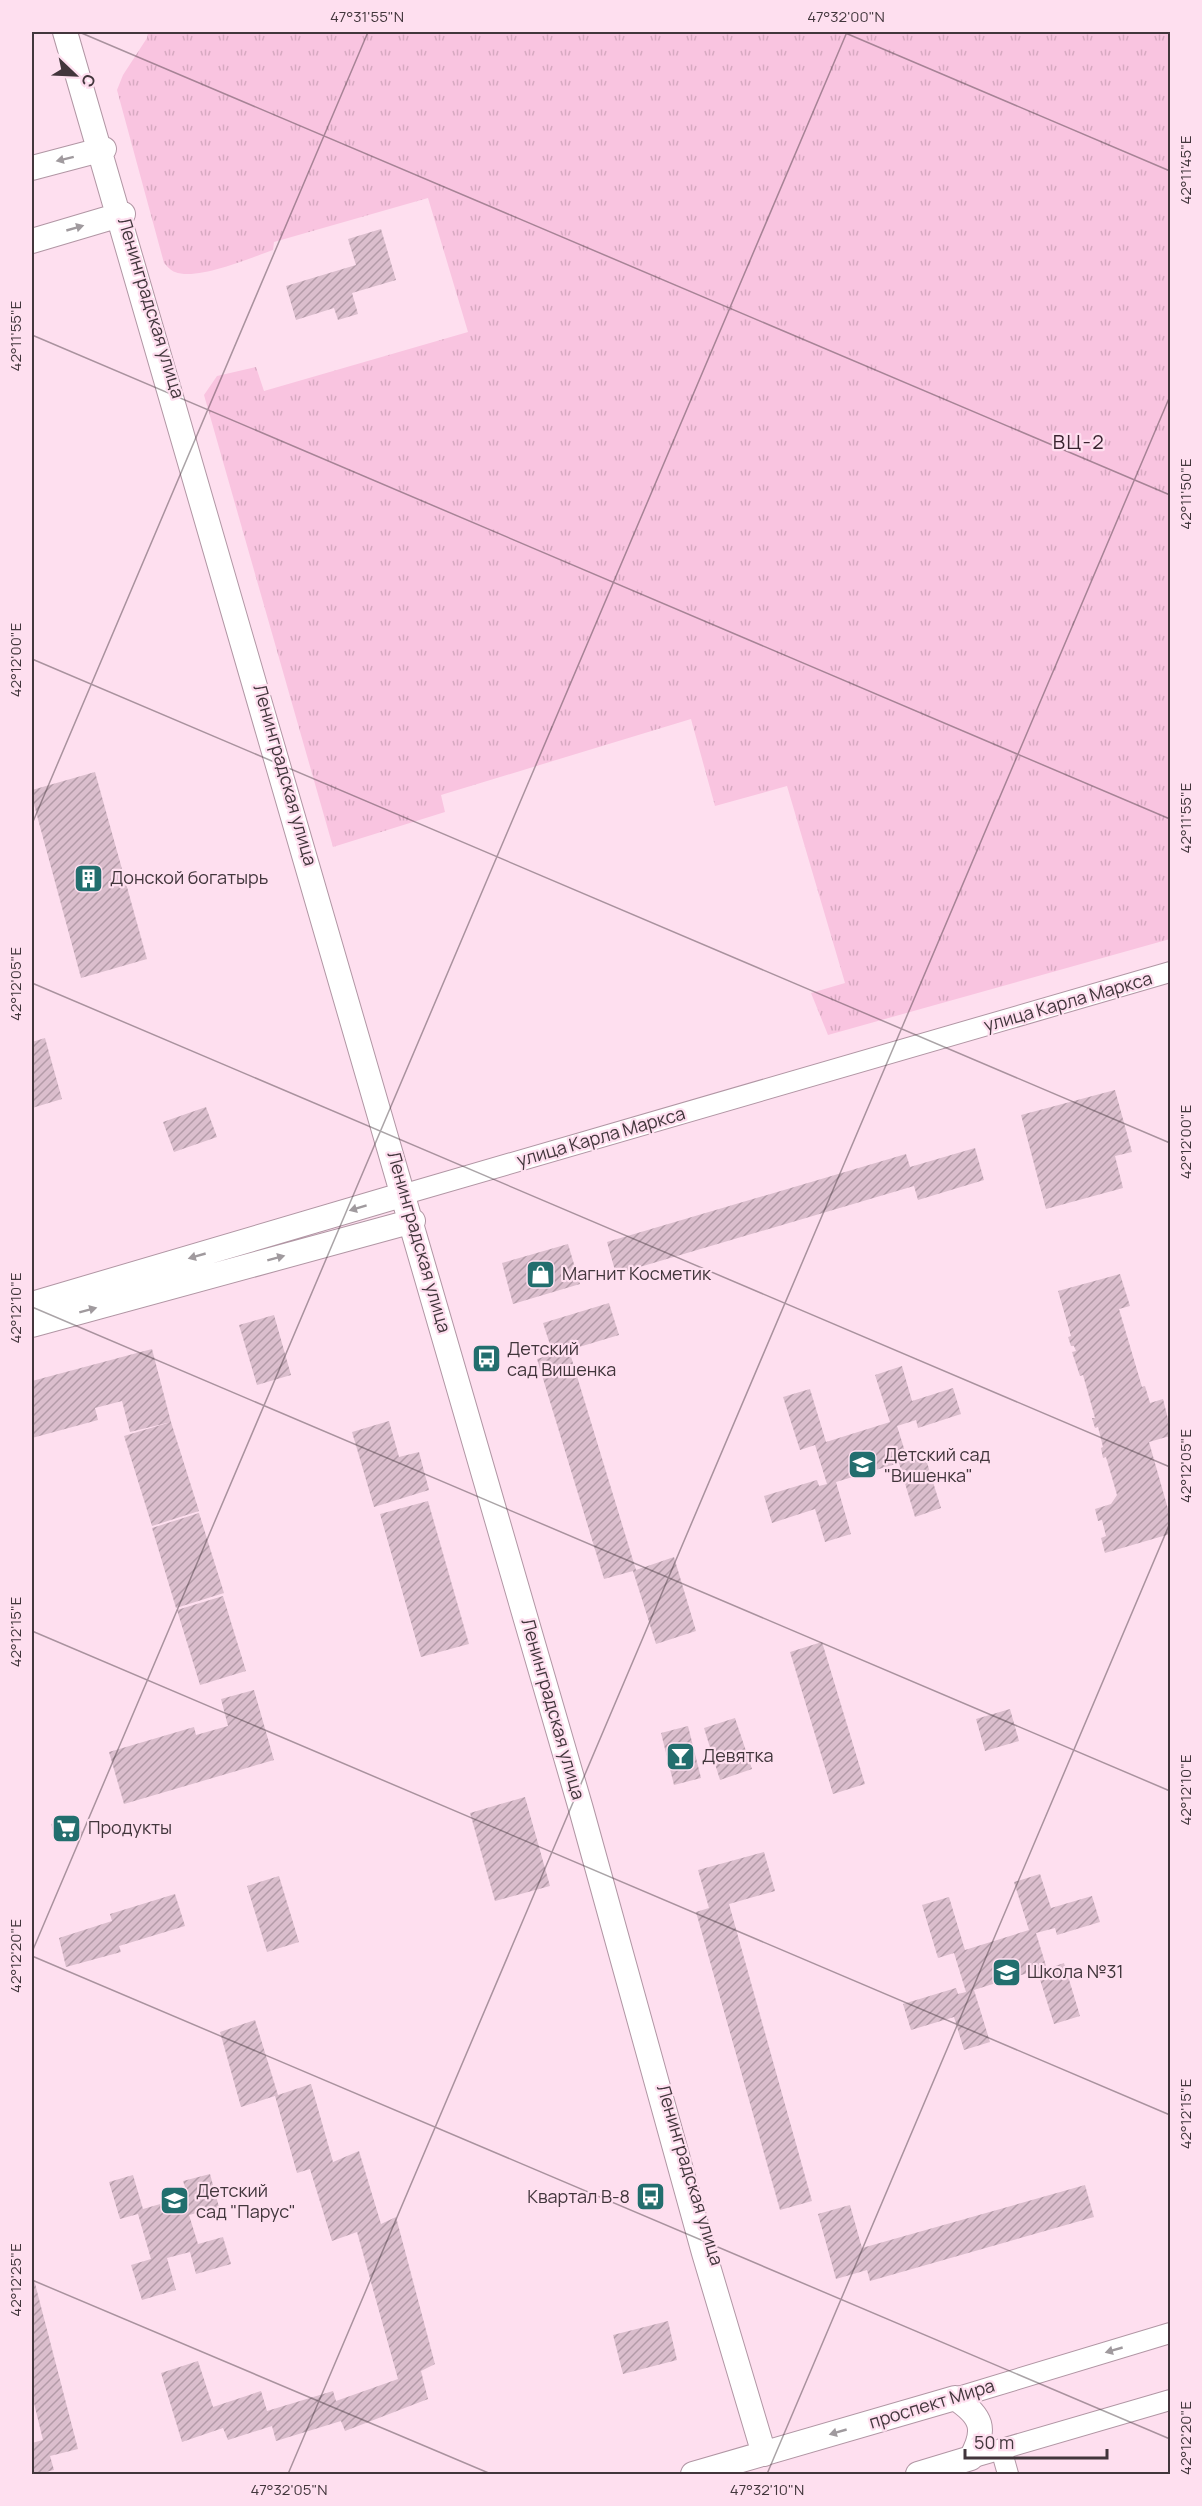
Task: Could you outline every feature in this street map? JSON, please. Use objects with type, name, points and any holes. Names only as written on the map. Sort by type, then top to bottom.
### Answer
[{"type":"street","points":[[32,168],[101,150],[65,32]]},
{"type":"street","name":"Ленинградская улица","points":[[71,32],[101,150],[225,558],[404,1194],[767,2453]]},
{"type":"street","points":[[32,241],[121,215]]},
{"type":"street","name":"улица Карла Маркса","points":[[32,1304],[1170,972]]},
{"type":"street","points":[[32,1325],[412,1221]]},
{"type":"street","name":"проспект Мира","points":[[693,2475],[1170,2333]]},
{"type":"street","points":[[955,2398],[970,2407],[980,2420],[979,2443],[970,2458]]},
{"type":"street","points":[[918,2475],[1170,2400]]},
{"type":"street","points":[[1001,2449],[1008,2475]]},
{"type":"green space","points":[[148,32],[1170,32],[1170,939],[828,1035],[811,993],[845,983],[787,786],[715,806],[691,719],[441,795],[445,812],[333,847],[204,395],[217,376],[256,367],[264,391],[468,332],[428,198],[274,242],[273,250],[210,271],[185,274],[169,268],[164,263],[117,90],[123,75],[147,38]]},
{"type":"building","points":[[381,229],[396,280],[352,293],[358,314],[338,320],[334,308],[296,320],[286,286],[356,265],[348,239]]},
{"type":"building","name":"Донской богатырь","points":[[95,772],[147,959],[81,978],[32,790]]},
{"type":"building","points":[[45,1038],[62,1099],[32,1108],[32,1042]]},
{"type":"building","points":[[1115,1090],[1132,1152],[1115,1156],[1123,1188],[1046,1209],[1021,1115]]},
{"type":"building","points":[[206,1107],[217,1137],[174,1152],[163,1122]]},
{"type":"building","points":[[975,1148],[984,1180],[918,1200],[914,1186],[616,1274],[607,1242],[906,1154],[910,1167]]},
{"type":"building","name":"Магнит Косметик","points":[[568,1244],[580,1284],[513,1304],[502,1263]]},
{"type":"building","points":[[1120,1274],[1130,1306],[1119,1309],[1142,1387],[1145,1386],[1150,1403],[1163,1399],[1170,1427],[1170,1436],[1149,1442],[1170,1516],[1170,1534],[1105,1553],[1101,1538],[1106,1536],[1102,1520],[1098,1521],[1095,1509],[1111,1504],[1117,1495],[1106,1457],[1103,1458],[1101,1448],[1103,1447],[1098,1427],[1095,1428],[1092,1418],[1095,1418],[1083,1375],[1080,1376],[1072,1352],[1076,1351],[1074,1346],[1071,1346],[1068,1337],[1071,1336],[1058,1291]]},
{"type":"building","points":[[609,1303],[619,1335],[569,1350],[636,1570],[674,1557],[696,1631],[656,1644],[633,1571],[604,1579],[537,1359],[553,1354],[543,1323]]},
{"type":"building","points":[[274,1315],[291,1375],[257,1385],[239,1325]]},
{"type":"building","points":[[152,1349],[171,1422],[130,1432],[122,1401],[95,1408],[98,1420],[32,1438],[32,1381]]},
{"type":"building","points":[[902,1366],[912,1401],[953,1388],[961,1414],[918,1428],[916,1420],[897,1426],[908,1461],[925,1456],[941,1508],[915,1517],[899,1463],[836,1482],[851,1534],[825,1542],[815,1509],[772,1523],[764,1496],[817,1480],[819,1486],[827,1484],[815,1445],[800,1450],[783,1397],[810,1389],[826,1442],[890,1422],[875,1375]]},
{"type":"building","points":[[389,1421],[399,1457],[419,1452],[429,1490],[374,1507],[352,1432]]},
{"type":"building","points":[[171,1422],[199,1511],[152,1526],[124,1436]]},
{"type":"building","points":[[428,1501],[469,1644],[421,1657],[380,1514]]},
{"type":"building","points":[[199,1513],[224,1593],[176,1608],[152,1528]]},
{"type":"building","points":[[223,1596],[246,1671],[200,1685],[177,1610]]},
{"type":"building","points":[[822,1642],[865,1784],[833,1794],[790,1652]]},
{"type":"building","points":[[254,1690],[274,1760],[124,1804],[109,1752],[194,1727],[196,1735],[228,1726],[221,1699]]},
{"type":"building","points":[[1010,1709],[1019,1741],[985,1751],[976,1719]]},
{"type":"building","points":[[735,1718],[752,1769],[720,1780],[704,1728]]},
{"type":"building","name":"Девятка","points":[[688,1726],[701,1778],[674,1785],[661,1733]]},
{"type":"building","points":[[525,1797],[550,1886],[495,1901],[470,1813]]},
{"type":"building","name":"Продукты","points":[[77,1816],[82,1833],[56,1840],[51,1824]]},
{"type":"building","points":[[764,1852],[775,1891],[729,1904],[812,2201],[780,2210],[696,1912],[709,1908],[698,1870]]},
{"type":"building","points":[[1040,1874],[1051,1908],[1092,1896],[1100,1922],[1057,1935],[1055,1928],[1036,1933],[1047,1969],[1064,1963],[1080,2016],[1054,2024],[1037,1970],[974,1990],[990,2042],[964,2050],[954,2017],[911,2030],[903,2004],[956,1988],[958,1994],[966,1992],[954,1953],[938,1958],[922,1905],[949,1897],[965,1950],[1029,1930],[1014,1882]]},
{"type":"building","points":[[279,1876],[299,1942],[267,1952],[247,1886]]},
{"type":"building","points":[[175,1894],[185,1926],[119,1946],[121,1952],[66,1967],[59,1938],[112,1921],[110,1914]]},
{"type":"building","points":[[255,2020],[278,2095],[311,2084],[333,2162],[359,2151],[381,2224],[396,2217],[435,2364],[421,2371],[428,2399],[345,2431],[341,2421],[276,2441],[272,2426],[228,2440],[223,2428],[182,2442],[161,2373],[198,2361],[213,2407],[261,2391],[267,2411],[333,2391],[336,2401],[398,2379],[357,2232],[332,2241],[310,2169],[297,2173],[275,2096],[241,2107],[220,2032]]},
{"type":"building","points":[[210,2174],[219,2207],[189,2215],[198,2244],[223,2237],[231,2264],[196,2274],[190,2252],[167,2258],[176,2290],[142,2300],[131,2265],[151,2259],[138,2214],[120,2219],[109,2182],[133,2175],[143,2209],[188,2196],[183,2181]]},
{"type":"building","points":[[1085,2185],[1094,2217],[870,2281],[867,2270],[836,2279],[818,2214],[850,2205],[862,2248]]},
{"type":"building","points":[[32,2272],[78,2449],[50,2456],[54,2470],[38,2474],[32,2474],[32,2443],[43,2440],[32,2395]]},
{"type":"building","points":[[668,2321],[677,2360],[623,2374],[613,2335]]},
{"type":"place","name":"Донской богатырь","points":[[89,878]]},
{"type":"place","name":"Магнит Косметик","points":[[541,1274]]},
{"type":"place","name":"Детский сад Вишенка","points":[[486,1359]]},
{"type":"place","name":"Детский сад \"Вишенка\"","points":[[863,1465]]},
{"type":"place","name":"Девятка","points":[[681,1756]]},
{"type":"place","name":"Продукты","points":[[67,1828]]},
{"type":"place","name":"Школа №31","points":[[1006,1972]]},
{"type":"place","name":"Квартал В-8","points":[[651,2197]]},
{"type":"place","name":"Детский сад \"Парус\"","points":[[175,2201]]},
{"type":"district","name":"ВЦ-2","points":[[1079,442]]}]
